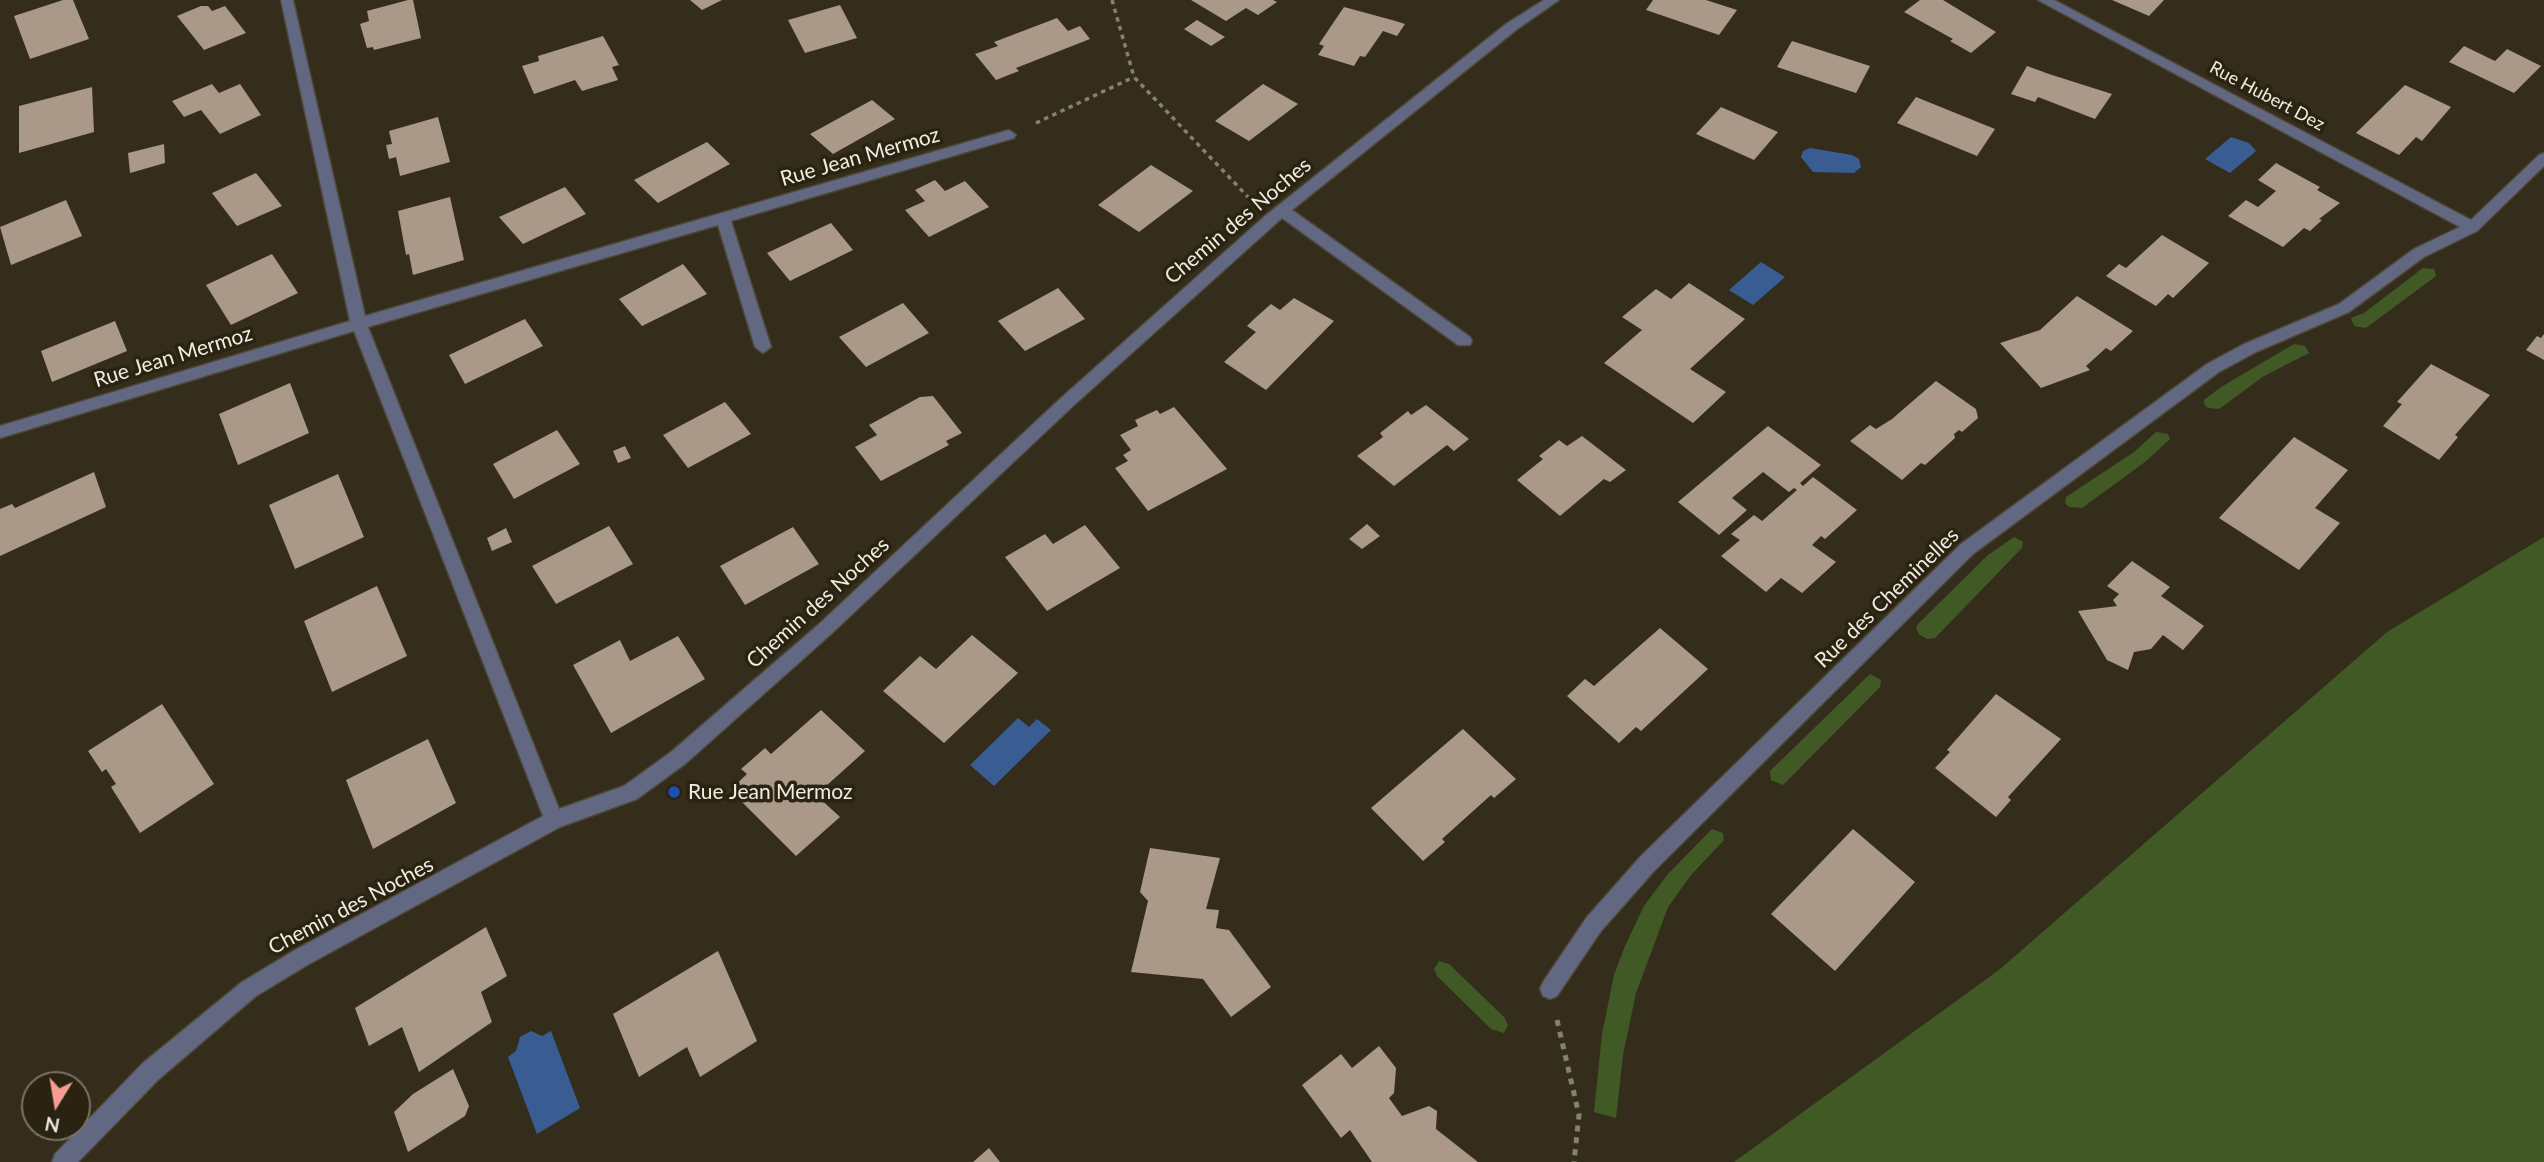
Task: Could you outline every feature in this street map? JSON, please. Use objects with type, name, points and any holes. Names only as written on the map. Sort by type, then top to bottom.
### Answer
[{"type":"street","points":[[287,0],[359,324],[554,820]]},
{"type":"street","name":"Chemin des Noches","points":[[63,1162],[150,1071],[249,989],[302,957],[554,820],[630,793],[678,758],[824,631],[1067,402],[1276,215],[1511,27],[1553,0]]},
{"type":"street","name":"Rue Hubert Dez","points":[[2044,0],[2472,227]]},
{"type":"street","name":"Rue Jean Mermoz","points":[[0,432],[359,324],[1009,135]]},
{"type":"street","name":"Rue des Cheminelles","points":[[1550,989],[1594,925],[1657,854],[1967,550],[2213,368],[2250,348],[2344,308],[2419,253],[2472,227],[2544,158]]},
{"type":"street","points":[[1276,215],[1464,341]]},
{"type":"street","points":[[723,219],[763,347]]},
{"type":"path","points":[[1112,0],[1134,78],[1276,215]]},
{"type":"path","points":[[1009,135],[1134,78]]},
{"type":"path","points":[[1550,989],[1579,1115],[1574,1162]]},
{"type":"green space","points":[[2423,268],[2434,269],[2436,276],[2366,328],[2354,326],[2351,318],[2364,313]]},
{"type":"green space","points":[[2294,344],[2305,346],[2309,353],[2264,376],[2219,409],[2208,408],[2204,404],[2204,400],[2221,387]]},
{"type":"green space","points":[[2156,432],[2168,434],[2170,439],[2145,462],[2082,508],[2069,507],[2065,503],[2066,497],[2134,452]]},
{"type":"green space","points":[[2014,537],[2023,542],[2022,548],[1935,638],[1927,639],[1919,634],[1916,628],[1918,624],[1988,555]]},
{"type":"green space","points":[[2544,537],[2544,1162],[1734,1162],[1999,970],[2387,632]]},
{"type":"green space","points":[[1870,674],[1881,680],[1880,687],[1783,785],[1771,780],[1770,771]]},
{"type":"green space","points":[[1712,829],[1723,833],[1724,840],[1691,875],[1668,907],[1636,993],[1623,1055],[1616,1118],[1594,1112],[1602,1034],[1614,975],[1625,946],[1644,906],[1667,875]]},
{"type":"green space","points":[[1439,961],[1449,964],[1504,1017],[1508,1025],[1504,1033],[1491,1029],[1437,976],[1434,969]]},
{"type":"water","points":[[2231,137],[2249,143],[2256,151],[2230,173],[2205,159]]},
{"type":"water","points":[[1810,148],[1852,155],[1859,159],[1861,167],[1854,173],[1813,172],[1801,157],[1803,151]]},
{"type":"water","points":[[1761,262],[1785,277],[1753,305],[1729,290]]},
{"type":"water","points":[[1018,718],[1029,727],[1037,719],[1051,730],[994,786],[970,765]]},
{"type":"water","points":[[531,1031],[542,1036],[551,1031],[580,1108],[537,1134],[508,1057],[516,1051],[520,1037]]},
{"type":"building","points":[[63,0],[73,0],[89,39],[30,59],[14,16]]},
{"type":"building","points":[[413,0],[421,38],[374,50],[373,47],[367,48],[360,24],[369,21],[367,11]]},
{"type":"building","points":[[690,0],[722,0],[702,10]]},
{"type":"building","points":[[1191,0],[1277,2],[1258,15],[1246,8],[1226,21]]},
{"type":"building","points":[[1653,0],[1706,0],[1737,10],[1719,35],[1646,10]]},
{"type":"building","points":[[1920,0],[1943,0],[1996,32],[1971,53],[1950,41],[1953,39],[1904,12]]},
{"type":"building","points":[[2112,0],[2164,0],[2149,16]]},
{"type":"building","points":[[840,5],[857,38],[805,53],[788,20]]},
{"type":"building","points":[[201,6],[208,6],[212,11],[225,6],[246,33],[204,50],[177,16]]},
{"type":"building","points":[[1344,7],[1405,24],[1397,36],[1383,31],[1365,57],[1360,56],[1354,66],[1318,55],[1324,46],[1319,44]]},
{"type":"building","points":[[1057,18],[1068,31],[1080,26],[1090,39],[1016,68],[1019,71],[996,80],[975,54],[998,46],[994,42]]},
{"type":"building","points":[[1197,20],[1225,37],[1211,46],[1184,29]]},
{"type":"building","points":[[603,36],[619,65],[612,67],[618,80],[582,91],[575,80],[534,94],[522,66],[539,61],[538,56]]},
{"type":"building","points":[[1792,41],[1870,66],[1856,93],[1777,67]]},
{"type":"building","points":[[2464,46],[2495,61],[2507,49],[2541,66],[2514,93],[2449,62]]},
{"type":"building","points":[[2027,66],[2112,94],[2095,119],[2038,97],[2035,102],[2011,94]]},
{"type":"building","points":[[212,84],[219,93],[240,84],[261,115],[220,134],[201,110],[184,117],[172,101]]},
{"type":"building","points":[[1263,84],[1298,104],[1249,141],[1215,121]]},
{"type":"building","points":[[2405,85],[2451,107],[2422,141],[2416,137],[2399,155],[2356,133]]},
{"type":"building","points":[[92,87],[94,132],[19,153],[19,106]]},
{"type":"building","points":[[1916,97],[1995,129],[1977,156],[1897,123]]},
{"type":"building","points":[[872,100],[895,119],[833,154],[810,134]]},
{"type":"building","points":[[1721,107],[1778,132],[1754,160],[1696,134]]},
{"type":"building","points":[[438,117],[450,162],[400,176],[396,157],[389,159],[386,145],[392,144],[389,131]]},
{"type":"building","points":[[707,142],[730,164],[658,203],[634,180]]},
{"type":"building","points":[[164,144],[165,163],[130,173],[128,153]]},
{"type":"building","points":[[2276,163],[2320,187],[2317,190],[2340,203],[2319,219],[2322,220],[2310,231],[2304,228],[2283,247],[2228,216],[2246,200],[2258,207],[2276,191],[2258,180]]},
{"type":"building","points":[[1151,165],[1193,191],[1139,232],[1098,205]]},
{"type":"building","points":[[256,173],[282,206],[237,226],[212,193]]},
{"type":"building","points":[[935,180],[945,191],[965,181],[989,207],[929,237],[905,210],[925,201],[915,190]]},
{"type":"building","points":[[565,187],[586,214],[523,244],[499,217]]},
{"type":"building","points":[[450,197],[464,260],[413,275],[409,254],[406,255],[398,211]]},
{"type":"building","points":[[66,200],[82,236],[11,265],[0,227]]},
{"type":"building","points":[[831,223],[853,250],[790,281],[767,253]]},
{"type":"building","points":[[2162,235],[2209,263],[2173,298],[2168,294],[2156,306],[2106,276],[2119,264],[2126,268]]},
{"type":"building","points":[[272,254],[298,293],[231,325],[206,285]]},
{"type":"building","points":[[683,264],[707,294],[642,326],[619,299]]},
{"type":"building","points":[[1689,283],[1745,319],[1690,369],[1726,392],[1693,423],[1604,363],[1642,330],[1622,317],[1656,289],[1671,299]]},
{"type":"building","points":[[1058,288],[1085,319],[1025,351],[998,321]]},
{"type":"building","points":[[2077,296],[2133,331],[2111,351],[2106,348],[2086,366],[2090,370],[2041,388],[2000,343],[2040,330]]},
{"type":"building","points":[[1294,298],[1334,321],[1266,390],[1224,362],[1256,332],[1247,326],[1254,319],[1271,304],[1280,310]]},
{"type":"building","points":[[903,303],[929,333],[866,367],[839,337]]},
{"type":"building","points":[[525,319],[543,346],[465,384],[449,355]]},
{"type":"building","points":[[115,321],[127,351],[52,382],[41,351]]},
{"type":"building","points":[[2544,334],[2544,360],[2526,350],[2537,336],[2541,338]]},
{"type":"building","points":[[2431,364],[2490,395],[2455,435],[2458,437],[2439,460],[2383,426],[2402,404],[2397,402]]},
{"type":"building","points":[[1936,381],[1976,409],[1978,418],[1962,432],[1959,430],[1954,434],[1955,438],[1925,465],[1921,463],[1902,480],[1850,441],[1870,425],[1876,429],[1892,419]]},
{"type":"building","points":[[290,383],[309,433],[238,465],[219,414]]},
{"type":"building","points":[[933,396],[962,433],[946,441],[949,445],[881,481],[855,447],[877,435],[869,425],[920,397]]},
{"type":"building","points":[[725,402],[751,434],[688,468],[663,435]]},
{"type":"building","points":[[1426,405],[1469,439],[1454,451],[1447,445],[1394,486],[1357,456],[1383,437],[1380,433],[1408,411],[1411,415]]},
{"type":"building","points":[[1174,407],[1227,469],[1148,511],[1115,468],[1128,461],[1123,455],[1131,450],[1120,435],[1138,426],[1135,420],[1157,410],[1160,414]]},
{"type":"building","points":[[1768,426],[1821,465],[1800,483],[1803,486],[1813,477],[1857,510],[1825,539],[1821,536],[1812,545],[1836,562],[1802,593],[1781,578],[1766,592],[1721,556],[1740,540],[1731,534],[1754,515],[1762,521],[1797,490],[1794,488],[1789,492],[1763,472],[1732,498],[1747,510],[1719,535],[1678,502]]},
{"type":"building","points":[[557,430],[580,464],[514,499],[493,464]]},
{"type":"building","points":[[1582,436],[1626,470],[1610,482],[1604,479],[1560,516],[1517,480],[1543,459],[1539,456],[1559,440],[1567,446]]},
{"type":"building","points":[[2294,437],[2348,470],[2315,508],[2340,523],[2299,570],[2219,518]]},
{"type":"building","points":[[625,446],[631,458],[618,463],[613,451]]},
{"type":"building","points":[[94,472],[106,507],[0,556],[0,509],[12,504],[15,508]]},
{"type":"building","points":[[338,474],[364,537],[295,569],[269,505]]},
{"type":"building","points":[[1367,524],[1380,536],[1362,549],[1349,539]]},
{"type":"building","points":[[1085,525],[1120,568],[1047,611],[1005,557],[1045,534],[1053,544]]},
{"type":"building","points":[[609,526],[633,564],[556,604],[532,566]]},
{"type":"building","points":[[793,527],[819,564],[745,605],[720,566]]},
{"type":"building","points":[[506,528],[512,542],[492,551],[487,538]]},
{"type":"building","points":[[2132,561],[2170,587],[2161,596],[2204,626],[2183,650],[2163,635],[2151,649],[2134,652],[2128,670],[2107,660],[2078,611],[2117,606],[2113,600],[2119,594],[2107,586]]},
{"type":"building","points":[[377,586],[407,656],[332,692],[304,621]]},
{"type":"building","points":[[1660,628],[1708,669],[1641,731],[1636,727],[1619,743],[1567,696],[1585,679],[1594,686]]},
{"type":"building","points":[[972,635],[1018,673],[944,743],[883,691],[920,656],[936,669]]},
{"type":"building","points":[[678,636],[705,679],[611,733],[573,665],[620,640],[630,661]]},
{"type":"building","points":[[1996,694],[2061,739],[2008,797],[2011,800],[1996,817],[1935,768],[1950,752],[1947,750]]},
{"type":"building","points":[[162,704],[214,784],[140,833],[111,787],[116,784],[106,769],[102,772],[88,751]]},
{"type":"building","points":[[821,710],[865,751],[816,795],[840,817],[796,856],[730,790],[747,774],[741,769],[765,748],[771,754]]},
{"type":"building","points":[[1463,729],[1516,779],[1494,798],[1491,795],[1442,839],[1445,842],[1423,861],[1371,808]]},
{"type":"building","points":[[428,739],[456,803],[373,849],[346,780]]},
{"type":"building","points":[[1853,829],[1915,882],[1835,971],[1771,914]]},
{"type":"building","points":[[1150,848],[1220,858],[1206,909],[1219,910],[1216,928],[1229,930],[1271,987],[1231,1017],[1203,979],[1131,972],[1148,901],[1140,892]]},
{"type":"building","points":[[486,927],[507,976],[481,992],[492,1022],[419,1072],[402,1027],[369,1046],[355,1008]]},
{"type":"building","points":[[718,951],[757,1041],[700,1077],[687,1047],[639,1077],[613,1014]]},
{"type":"building","points":[[1379,1046],[1396,1068],[1394,1093],[1389,1098],[1402,1116],[1429,1106],[1437,1111],[1436,1129],[1478,1162],[1372,1162],[1350,1130],[1341,1138],[1302,1085],[1341,1054],[1352,1068]]},
{"type":"building","points":[[453,1069],[469,1106],[465,1116],[408,1152],[394,1112],[413,1094]]},
{"type":"building","points":[[989,1148],[1000,1162],[973,1162]]},
{"type":"place","name":"Rue Jean Mermoz","points":[[674,792]]}]
